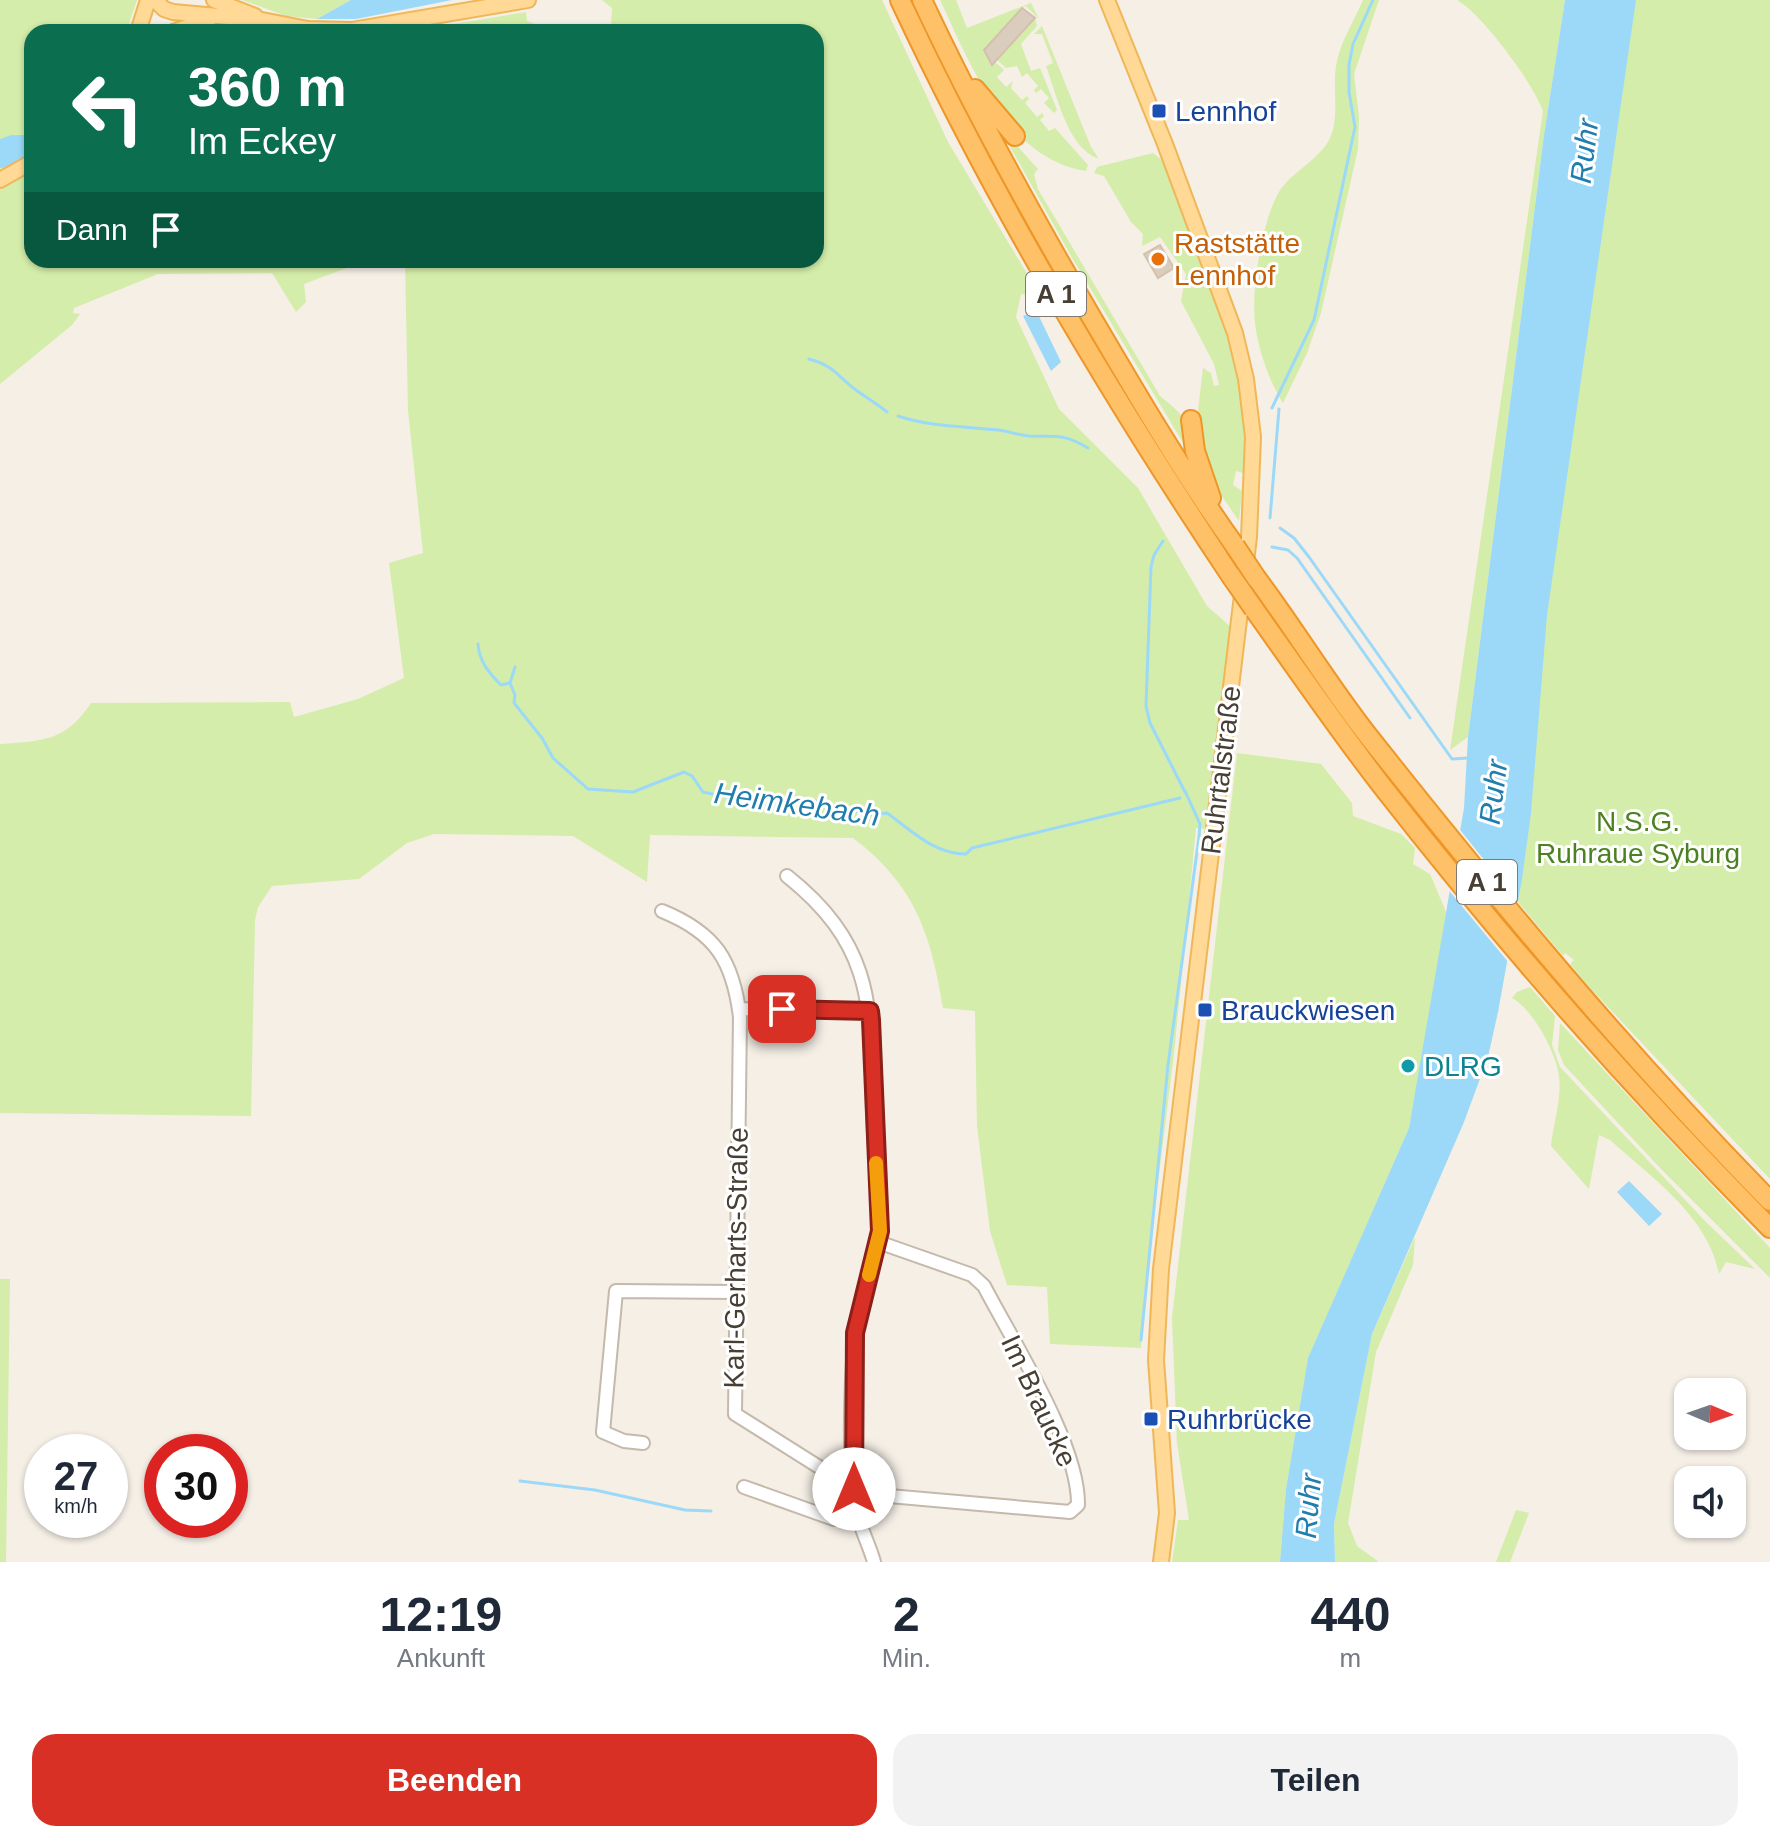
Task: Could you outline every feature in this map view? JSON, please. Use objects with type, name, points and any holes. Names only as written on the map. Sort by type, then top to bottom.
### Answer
[{"type":"highway","name":"A 1","points":[[900,0],[948,101],[1012,220],[1127,417],[1254,609],[1382,786],[1584,1031],[1662,1119],[1770,1228]]},
{"type":"highway","name":"A 1","points":[[922,0],[1053,251],[1127,378],[1257,579],[1386,758],[1588,1006],[1676,1105],[1770,1201]]},
{"type":"highway","points":[[934,26],[978,93],[1015,136]]},
{"type":"highway","points":[[1191,420],[1195,451],[1219,523]]},
{"type":"main road","points":[[140,24],[148,0]]},
{"type":"main road","points":[[155,0],[168,10],[280,24]]},
{"type":"main road","points":[[387,24],[528,0]]},
{"type":"main road","name":"Ruhrtalstraße","points":[[1107,0],[1231,322],[1246,379],[1254,460],[1248,551],[1161,1269],[1156,1360],[1167,1513],[1161,1562]]},
{"type":"main road","points":[[222,2],[262,20]]},
{"type":"main road","points":[[195,24],[217,16]]},
{"type":"main road","points":[[0,180],[24,167]]},
{"type":"street","points":[[787,876],[802,886],[839,931],[860,971],[870,1011],[880,1219],[878,1242],[855,1333],[855,1492],[859,1518],[874,1562]]},
{"type":"street","name":"Karl-Gerharts-Straße","points":[[662,911],[698,929],[712,941],[729,965],[739,1009],[735,1414],[855,1492]]},
{"type":"street","points":[[739,1009],[870,1011]]},
{"type":"street","name":"Im Braucke","points":[[855,1492],[1070,1512],[1076,1509],[1078,1501],[1073,1467],[1060,1431],[979,1279],[878,1242]]},
{"type":"street","points":[[643,1443],[608,1436],[602,1426],[616,1291],[736,1292]]},
{"type":"street","points":[[744,1487],[825,1517],[839,1520],[859,1518]]},
{"type":"green space","points":[[0,0],[137,0],[129,24],[24,24],[24,268],[347,268],[304,284],[306,302],[296,312],[272,273],[158,274],[74,308],[73,313],[80,314],[72,325],[0,384]]},
{"type":"green space","points":[[242,0],[351,0],[317,19],[286,16]]},
{"type":"green space","points":[[602,0],[882,0],[948,142],[1041,297],[1021,294],[1016,317],[1059,409],[1138,488],[1207,606],[1231,627],[1207,829],[1196,828],[1174,1054],[1144,1295],[1141,1348],[1050,1344],[1047,1287],[1007,1285],[990,1231],[977,1126],[975,1011],[943,1008],[933,957],[917,913],[892,874],[853,838],[650,835],[647,882],[573,836],[434,834],[407,843],[359,879],[272,886],[258,907],[255,920],[251,1116],[0,1113],[0,744],[52,737],[72,725],[91,703],[290,702],[294,717],[358,699],[404,678],[389,563],[423,553],[408,410],[405,268],[824,268],[824,24],[611,24],[612,8]]},
{"type":"green space","points":[[940,0],[956,0],[967,28],[1031,3],[1039,19],[1026,6],[1022,8],[984,50],[991,64],[994,61],[1004,70],[997,77],[1006,87],[1013,81],[1011,88],[1022,100],[1027,96],[1029,99],[1025,103],[1037,117],[1042,113],[1044,116],[1040,120],[1049,131],[1055,128],[1088,165],[1086,171],[1058,163],[1034,148],[1013,128],[979,79]]},
{"type":"green space","points":[[1363,0],[1379,0],[1354,74],[1359,117],[1358,149],[1321,313],[1307,353],[1283,403],[1269,375],[1256,333],[1254,309],[1259,256],[1279,192],[1318,155],[1333,131],[1337,61]]},
{"type":"green space","points":[[1457,0],[1565,0],[1544,135],[1468,737],[1450,750],[1543,111],[1506,50],[1480,19]]},
{"type":"green space","name":"N.S.G. Ruhraue Syburg","points":[[1616,0],[1770,0],[1770,1179],[1591,989],[1570,964],[1574,960],[1565,953],[1563,956],[1518,902],[1514,773]]},
{"type":"green space","points":[[526,12],[527,21],[535,24],[454,24]]},
{"type":"green space","points":[[1035,18],[1037,26],[1021,44],[1031,71],[1040,68],[1057,110],[1054,113],[1044,103],[1049,98],[1041,89],[1036,93],[1034,90],[1038,86],[1027,73],[1022,77],[1017,66],[1006,68],[996,59]]},
{"type":"green space","points":[[1042,26],[1091,147],[1099,159],[1079,144],[1065,119],[1046,66],[1053,63],[1042,34],[1034,34]]},
{"type":"green space","points":[[998,125],[1038,169],[1034,174],[1038,189],[1160,396],[1182,417],[1187,429],[1185,446],[1071,256]]},
{"type":"green space","points":[[1153,153],[1162,160],[1210,283],[1238,379],[1243,411],[1245,466],[1243,473],[1236,471],[1233,485],[1242,491],[1239,521],[1206,473],[1197,419],[1203,368],[1211,373],[1214,386],[1219,385],[1214,364],[1181,301],[1186,274],[1160,237],[1142,246],[1143,234],[1131,222],[1104,176],[1094,173],[1097,167]]},
{"type":"green space","points":[[1237,753],[1321,764],[1352,803],[1353,816],[1401,834],[1415,848],[1413,864],[1430,874],[1446,912],[1409,1128],[1308,1359],[1286,1489],[1280,1562],[1172,1562],[1178,1520],[1189,1520],[1177,1443],[1172,1318]]},
{"type":"green space","points":[[1530,987],[1555,1016],[1552,1045],[1560,1067],[1705,1221],[1755,1269],[1726,1262],[1719,1274],[1713,1253],[1691,1216],[1610,1140],[1599,1135],[1589,1189],[1551,1146],[1559,1094],[1557,1067],[1536,1022],[1512,998],[1517,992]]},
{"type":"green space","points":[[1560,1023],[1770,1248],[1770,1278],[1662,1170],[1564,1065],[1558,1050]]},
{"type":"green space","points":[[1415,1237],[1413,1265],[1376,1352],[1348,1523],[1357,1546],[1379,1562],[1335,1562],[1334,1524],[1372,1334]]},
{"type":"green space","points":[[0,1279],[10,1279],[6,1562],[0,1562]]},
{"type":"green space","points":[[1516,1510],[1529,1513],[1510,1562],[1496,1562]]},
{"type":"water","points":[[351,0],[452,0],[356,19],[317,19]]},
{"type":"water","name":"Ruhr","points":[[1565,0],[1636,0],[1547,615],[1531,813],[1522,879],[1498,1012],[1488,1057],[1464,1122],[1372,1334],[1334,1524],[1335,1562],[1280,1562],[1286,1489],[1308,1358],[1409,1128],[1464,808],[1468,737],[1544,135]]},
{"type":"water","points":[[24,135],[24,165],[0,168],[0,139]]},
{"type":"water","points":[[1036,310],[1061,362],[1051,371],[1023,316]]},
{"type":"water","points":[[1629,1181],[1662,1214],[1649,1226],[1617,1192]]},
{"type":"pier","points":[[1457,826],[1521,906],[1509,963],[1446,887]]},
{"type":"building","points":[[1022,8],[1035,18],[992,65],[984,50]]},
{"type":"building","name":"Raststätte Lennhof","points":[[1160,245],[1174,268],[1158,278],[1144,254]]},
{"type":"waterway","name":"Heimkebach","points":[[1272,408],[1314,320],[1355,127],[1349,92],[1349,65],[1353,44],[1373,0]]},
{"type":"waterway","points":[[809,359],[830,368],[887,412]]},
{"type":"waterway","points":[[1270,518],[1279,409]]},
{"type":"waterway","points":[[898,416],[935,424],[1059,437],[1088,448]]},
{"type":"waterway","name":"Ruhr","points":[[1280,528],[1294,538],[1309,557],[1452,759],[1468,758]]},
{"type":"waterway","name":"Heimkebach","points":[[1163,541],[1151,567],[1146,706],[1150,723],[1185,792]]},
{"type":"waterway","points":[[1272,547],[1288,550],[1297,558],[1410,718]]},
{"type":"waterway","points":[[478,644],[492,676],[501,685],[510,683]]},
{"type":"waterway","points":[[510,683],[515,667]]},
{"type":"waterway","name":"Heimkebach","points":[[510,683],[515,695],[514,703],[542,738],[553,758],[588,789],[633,792],[684,772],[692,776],[703,792],[769,806],[816,801],[845,812],[850,810],[870,815],[887,813],[934,846],[954,853],[966,854],[972,848],[1180,798]]},
{"type":"waterway","points":[[1141,1340],[1168,1065],[1199,837],[1200,824],[1185,791]]},
{"type":"waterway","points":[[520,1481],[595,1490],[685,1510],[711,1511]]},
{"type":"slow traffic","points":[[869,1275],[880,1231],[876,1163]]},
{"type":"place","name":"Lennhof","points":[[1159,111]]},
{"type":"place","name":"Raststätte Lennhof","points":[[1158,259]]},
{"type":"place","name":"Brauckwiesen","points":[[1205,1010]]},
{"type":"place","name":"DLRG","points":[[1408,1066]]},
{"type":"place","name":"Ruhrbrücke","points":[[1151,1419]]},
{"type":"route","points":[[782,1009],[870,1011],[880,1231],[855,1333],[854,1489]]}]
